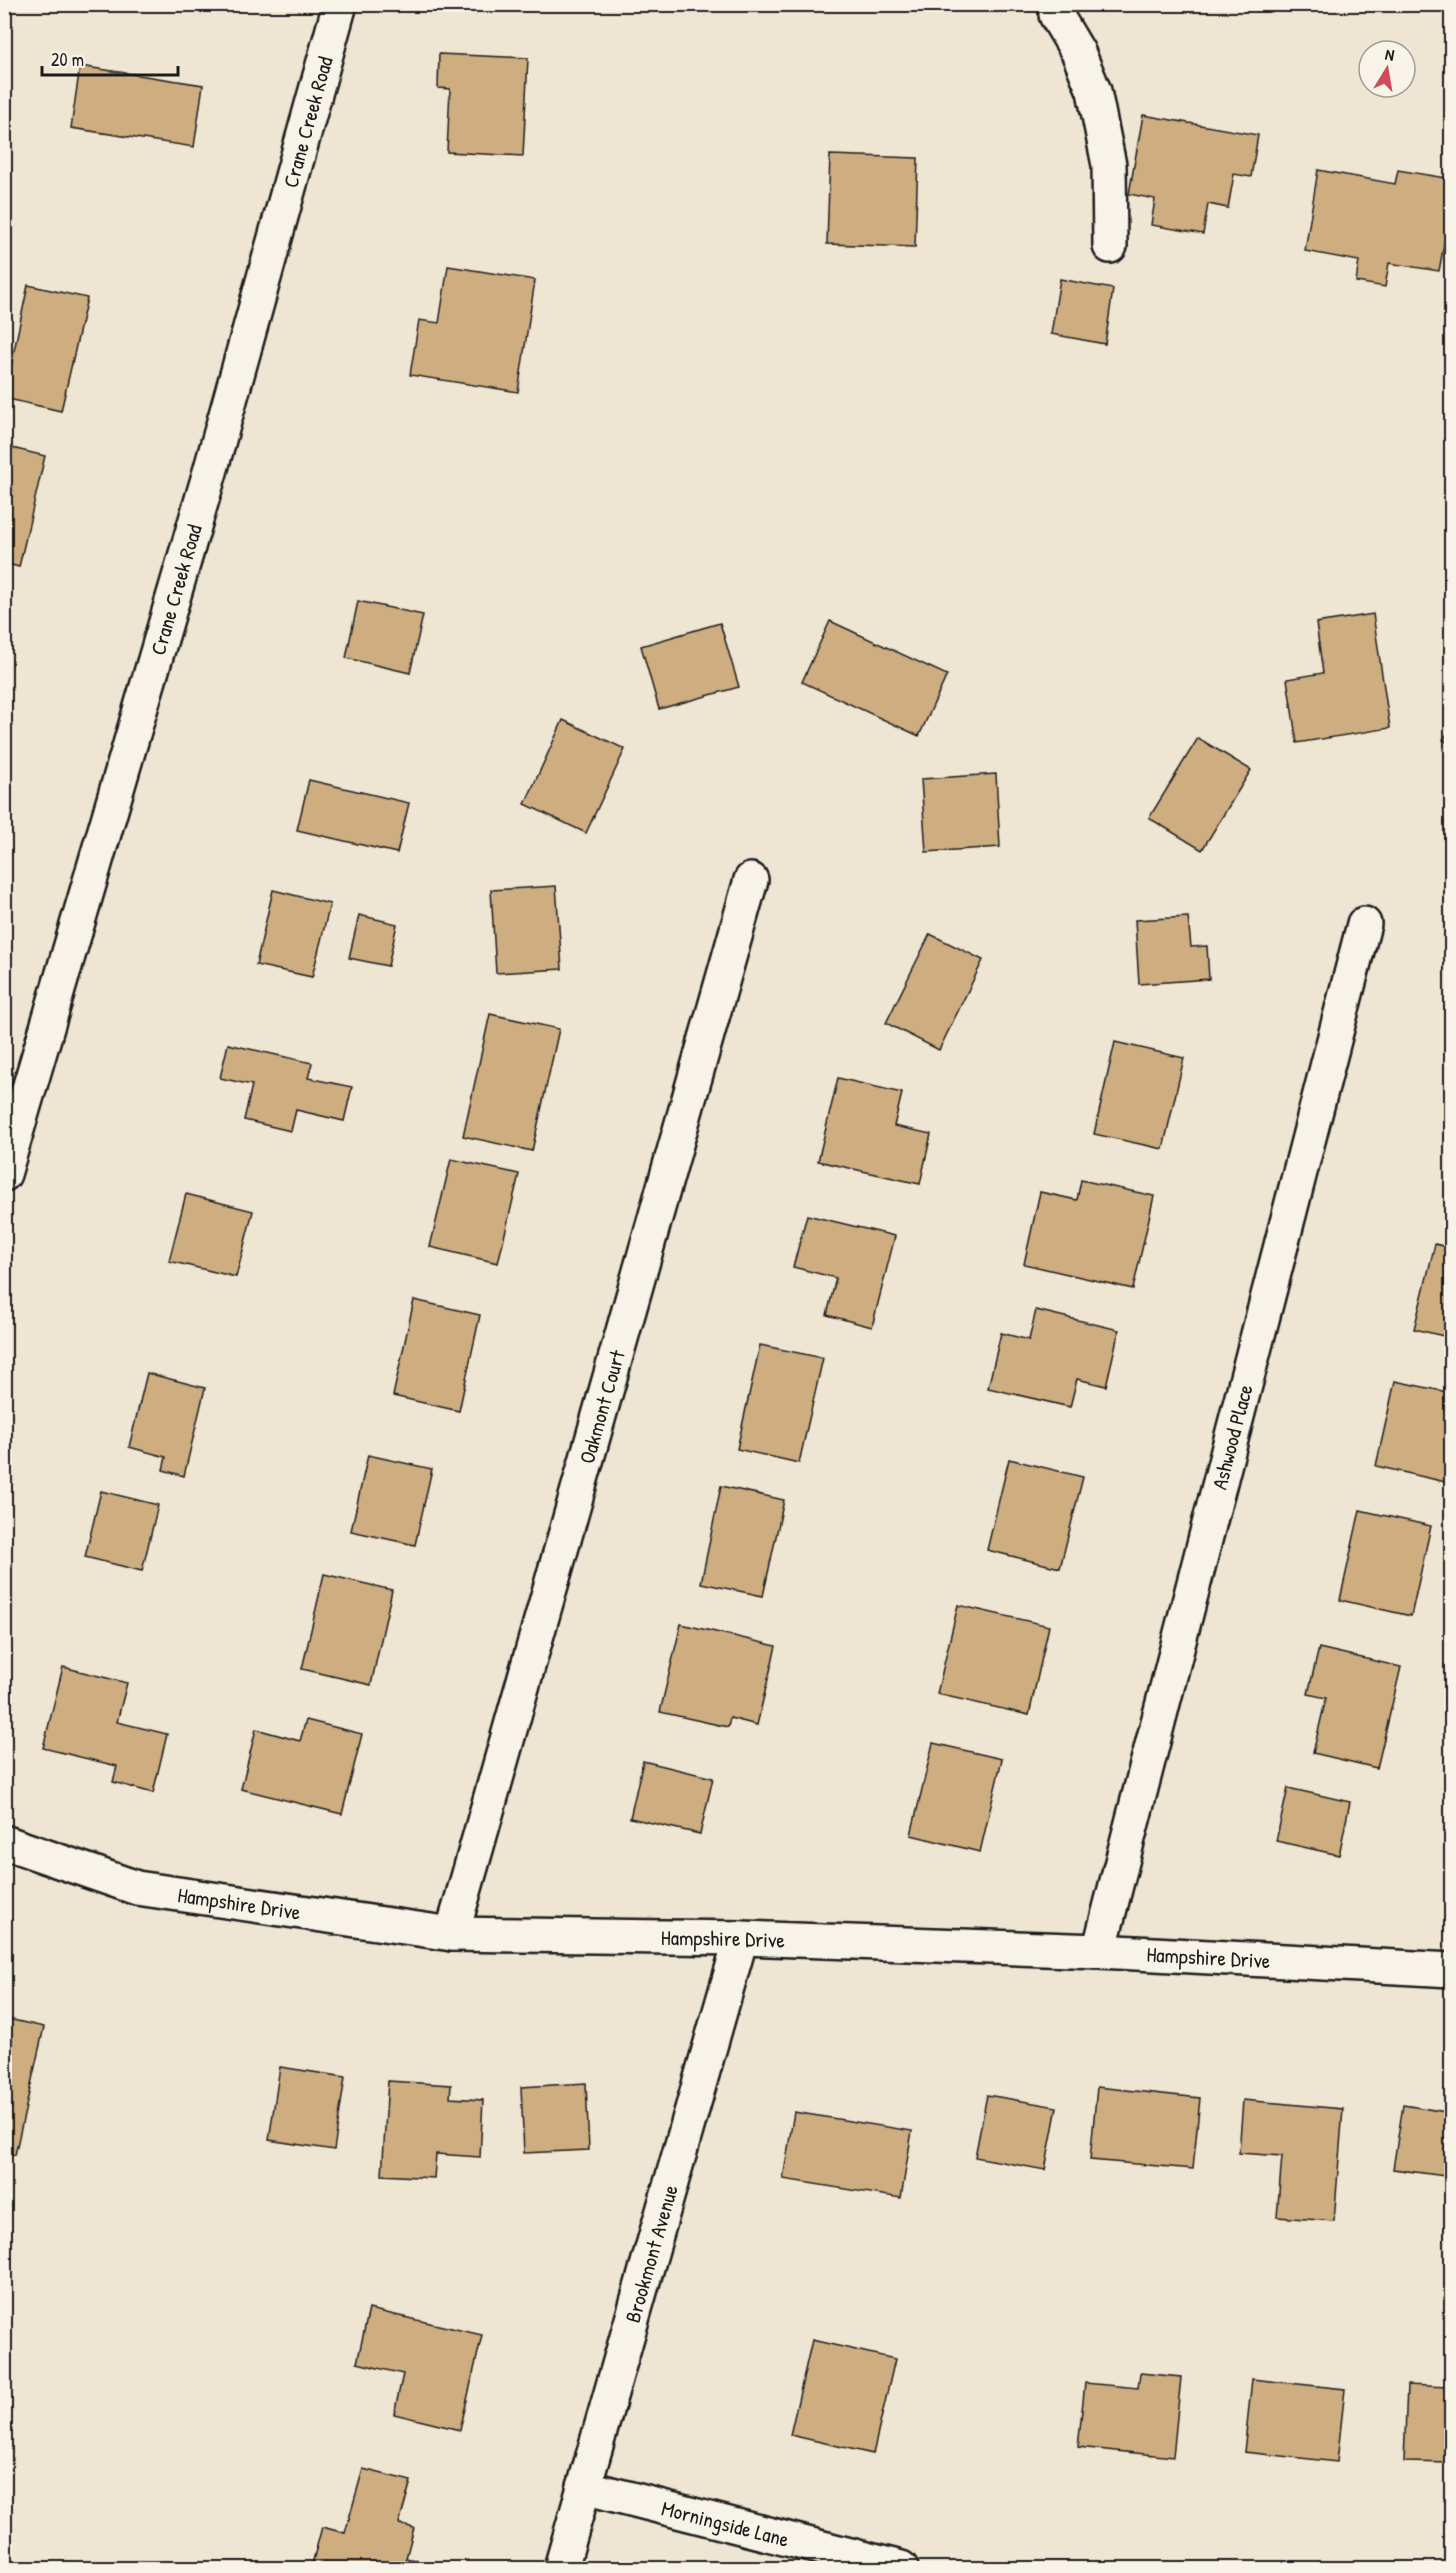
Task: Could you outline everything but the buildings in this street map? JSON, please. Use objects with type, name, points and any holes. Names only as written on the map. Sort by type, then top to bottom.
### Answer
[{"type":"street","name":"Crane Creek Road","points":[[4,1174],[207,484],[340,4]]},
{"type":"street","points":[[1056,4],[1056,15],[1078,52],[1094,91],[1109,165],[1110,246]]},
{"type":"street","name":"Oakmont Court","points":[[452,1934],[751,880]]},
{"type":"street","name":"Ashwood Place","points":[[1099,1951],[1364,924]]},
{"type":"street","name":"Hampshire Drive","points":[[4,1842],[137,1888],[452,1934],[741,1938],[1099,1951],[1452,1970]]},
{"type":"street","name":"Brookmont Avenue","points":[[561,2568],[741,1938]]},
{"type":"street","name":"Morningside Lane","points":[[584,2487],[901,2568]]}]
